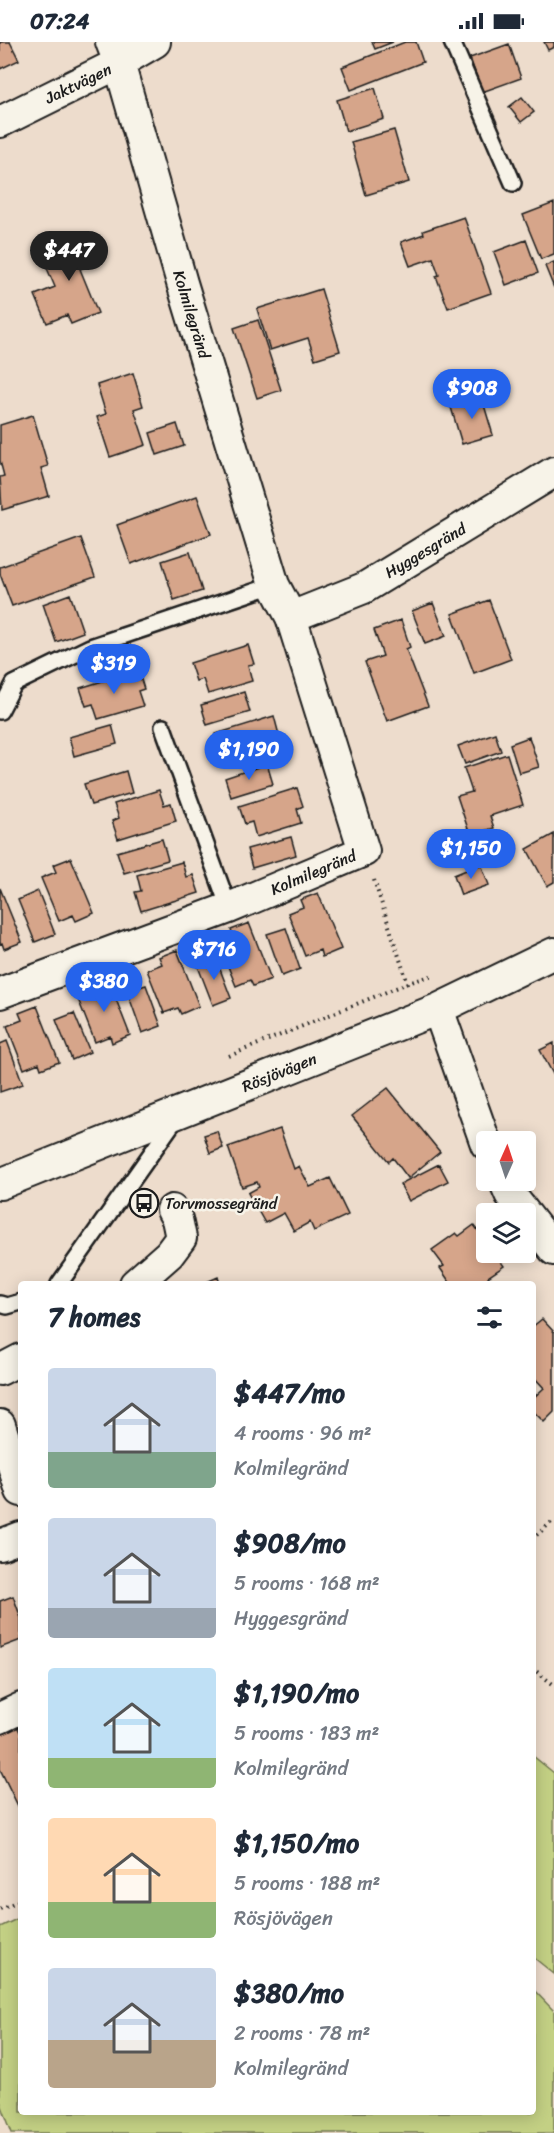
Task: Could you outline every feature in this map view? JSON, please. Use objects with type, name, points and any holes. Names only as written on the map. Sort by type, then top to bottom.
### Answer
[{"type":"street","name":"Jaktvägen","points":[[0,122],[115,52],[155,42]]},
{"type":"street","name":"Kolmilegränd","points":[[0,993],[229,908],[364,851],[291,617],[274,585],[115,52]]},
{"type":"street","name":"Hyggesgränd","points":[[291,617],[364,588],[554,472]]},
{"type":"street","name":"Rösjövägen","points":[[0,1184],[428,1013],[554,953]]},
{"type":"street","points":[[428,1013],[480,1131]]},
{"type":"street","points":[[509,1191],[554,1250]]},
{"type":"street","points":[[138,1281],[169,1254],[181,1238],[177,1219],[172,1210]]},
{"type":"street","points":[[0,1370],[18,1361]]},
{"type":"street","points":[[0,1425],[18,1482]]},
{"type":"street","points":[[0,1545],[18,1538]]},
{"type":"street","points":[[0,1718],[18,1709]]},
{"type":"lane","points":[[452,42],[513,183]]},
{"type":"lane","points":[[0,711],[14,684],[90,647],[274,585]]},
{"type":"lane","points":[[163,728],[229,908]]},
{"type":"lane","points":[[61,1281],[182,1110]]},
{"type":"lane","points":[[0,1304],[7,1306],[18,1303]]},
{"type":"path","points":[[364,851],[408,983],[428,1013]]},
{"type":"path","points":[[227,1057],[432,975]]},
{"type":"path","points":[[536,1536],[554,1520]]},
{"type":"path","points":[[536,1671],[554,1685]]},
{"type":"path","points":[[0,1909],[18,1901]]},
{"type":"green space","points":[[536,1758],[554,1773],[554,1974],[536,1959]]},
{"type":"green space","points":[[18,1918],[18,2115],[536,2115],[536,1992],[554,2011],[554,2133],[12,2133],[0,2101],[0,1927]]},
{"type":"building","points":[[0,42],[10,42],[19,60],[0,69]]},
{"type":"building","points":[[372,42],[393,42],[375,49]]},
{"type":"building","points":[[405,42],[416,42],[423,62],[351,90],[342,67]]},
{"type":"building","points":[[544,42],[554,42],[554,47],[548,50]]},
{"type":"building","points":[[509,44],[521,78],[482,92],[470,58]]},
{"type":"building","points":[[375,88],[384,119],[346,131],[337,100]]},
{"type":"building","points":[[522,97],[534,112],[521,122],[509,107]]},
{"type":"building","points":[[394,130],[409,182],[366,195],[351,142]]},
{"type":"building","points":[[554,203],[554,254],[541,259],[523,215]]},
{"type":"building","points":[[464,217],[491,293],[448,308],[436,276],[439,275],[433,258],[410,266],[401,242],[424,234],[423,231]]},
{"type":"building","points":[[88,234],[99,261],[80,269],[98,313],[71,324],[67,315],[47,323],[35,295],[55,287],[41,254]]},
{"type":"building","points":[[526,240],[538,273],[506,285],[494,252]]},
{"type":"building","points":[[554,262],[554,288],[545,266]]},
{"type":"building","points":[[321,289],[340,351],[315,359],[308,338],[270,350],[257,309]]},
{"type":"building","points":[[258,320],[281,390],[257,398],[234,328]]},
{"type":"building","points":[[133,373],[143,406],[134,409],[146,445],[110,457],[97,417],[106,414],[97,385]]},
{"type":"building","points":[[481,395],[493,435],[462,444],[450,404]]},
{"type":"building","points":[[33,415],[48,466],[41,468],[49,496],[2,510],[0,477],[4,476],[0,461],[0,425]]},
{"type":"building","points":[[177,424],[184,446],[157,455],[150,433]]},
{"type":"building","points":[[197,496],[211,534],[131,564],[117,525]]},
{"type":"building","points":[[81,538],[95,577],[12,606],[0,574],[0,567]]},
{"type":"building","points":[[190,552],[202,591],[174,600],[162,561]]},
{"type":"building","points":[[70,594],[83,632],[56,642],[43,604]]},
{"type":"building","points":[[489,600],[511,659],[474,673],[452,614]]},
{"type":"building","points":[[433,603],[446,636],[425,644],[412,611]]},
{"type":"building","points":[[401,620],[410,647],[406,649],[428,706],[387,721],[365,662],[383,656],[374,630]]},
{"type":"building","points":[[248,645],[254,664],[248,665],[252,681],[208,694],[203,679],[196,681],[190,663]]},
{"type":"building","points":[[138,670],[144,689],[138,691],[143,706],[98,719],[93,704],[86,706],[80,688]]},
{"type":"building","points":[[244,692],[250,712],[207,725],[201,705]]},
{"type":"building","points":[[274,716],[279,735],[273,736],[278,752],[233,765],[228,750],[221,752],[216,734]]},
{"type":"building","points":[[112,725],[117,744],[74,756],[69,737]]},
{"type":"building","points":[[495,733],[501,751],[465,764],[458,746]]},
{"type":"building","points":[[529,737],[539,767],[519,773],[510,744]]},
{"type":"building","points":[[507,754],[523,805],[490,816],[494,828],[470,835],[457,796],[472,792],[464,768]]},
{"type":"building","points":[[267,764],[273,784],[231,797],[225,778]]},
{"type":"building","points":[[126,771],[132,793],[91,805],[84,784]]},
{"type":"building","points":[[297,788],[303,806],[297,809],[301,823],[256,837],[252,822],[245,824],[239,806]]},
{"type":"building","points":[[159,790],[164,805],[171,803],[176,821],[118,839],[112,821],[119,818],[114,804]]},
{"type":"building","points":[[554,834],[554,882],[547,886],[527,849]]},
{"type":"building","points":[[291,837],[296,855],[252,868],[247,849]]},
{"type":"building","points":[[162,839],[168,860],[124,873],[117,852]]},
{"type":"building","points":[[71,858],[94,913],[76,921],[73,915],[59,921],[41,878],[56,872],[53,865]]},
{"type":"building","points":[[182,862],[186,877],[193,875],[199,893],[141,911],[135,892],[141,891],[137,875]]},
{"type":"building","points":[[481,864],[489,885],[461,895],[454,875]]},
{"type":"building","points":[[0,888],[22,942],[4,949],[2,943],[0,944]]},
{"type":"building","points":[[38,891],[55,934],[35,942],[18,900]]},
{"type":"building","points":[[318,893],[341,949],[322,957],[320,950],[305,956],[288,913],[303,907],[300,900]]},
{"type":"building","points":[[249,923],[271,979],[253,986],[250,980],[236,986],[218,942],[233,936],[231,930]]},
{"type":"building","points":[[286,928],[300,969],[282,976],[267,934]]},
{"type":"building","points":[[177,950],[199,1006],[181,1014],[178,1008],[164,1013],[147,970],[162,964],[159,957]]},
{"type":"building","points":[[215,956],[231,998],[213,1005],[197,964]]},
{"type":"building","points":[[108,979],[130,1035],[112,1043],[110,1036],[95,1042],[78,999],[93,993],[90,986]]},
{"type":"building","points":[[146,985],[161,1026],[142,1033],[127,991]]},
{"type":"building","points":[[37,1006],[59,1062],[41,1069],[39,1063],[24,1069],[7,1026],[22,1020],[19,1013]]},
{"type":"building","points":[[74,1013],[90,1052],[72,1060],[56,1020]]},
{"type":"building","points":[[7,1041],[23,1084],[0,1092],[0,1044]]},
{"type":"building","points":[[554,1043],[554,1076],[540,1050]]},
{"type":"building","points":[[388,1088],[440,1152],[408,1178],[393,1158],[389,1162],[352,1116]]},
{"type":"building","points":[[280,1129],[294,1169],[299,1166],[310,1187],[330,1178],[348,1215],[314,1231],[310,1222],[294,1231],[284,1213],[265,1223],[248,1193],[259,1187],[257,1182],[242,1187],[228,1147]]},
{"type":"building","points":[[217,1131],[223,1148],[210,1153],[204,1135]]},
{"type":"building","points":[[439,1164],[448,1181],[409,1201],[400,1184]]},
{"type":"building","points":[[474,1225],[476,1228],[476,1263],[502,1263],[504,1266],[488,1277],[491,1281],[449,1281],[440,1268],[444,1266],[432,1250],[456,1233],[459,1236]]},
{"type":"building","points":[[542,1319],[554,1332],[554,1412],[544,1422],[536,1414],[536,1395],[544,1388],[536,1379],[536,1324]]},
{"type":"building","points":[[13,1596],[18,1610],[18,1641],[0,1648],[0,1601]]},
{"type":"building","points":[[17,1726],[18,1728],[18,1806],[0,1769],[0,1734]]},
{"type":"place","name":"Torvmossegränd","points":[[144,1203]]}]
